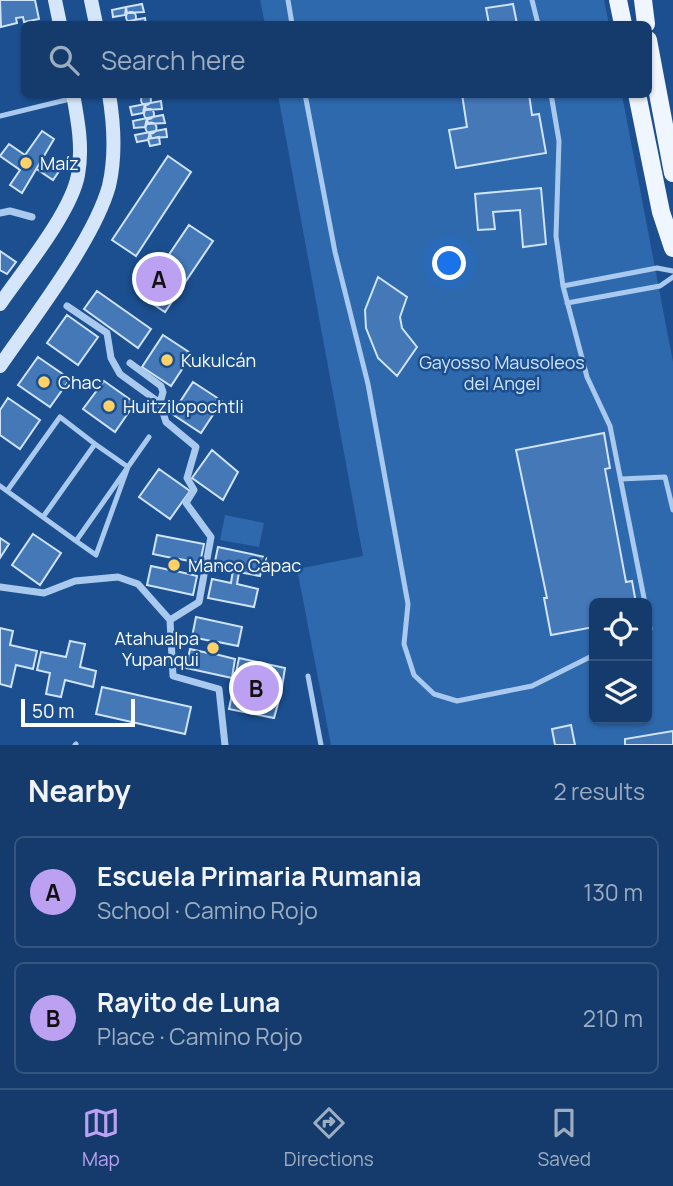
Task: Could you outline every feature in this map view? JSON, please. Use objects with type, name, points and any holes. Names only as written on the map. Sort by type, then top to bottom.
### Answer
[{"type":"main road","points":[[618,0],[622,21]]},
{"type":"main road","points":[[643,0],[646,21]]},
{"type":"main road","points":[[652,57],[673,173]]},
{"type":"main road","points":[[638,98],[661,212],[673,248]]},
{"type":"street","points":[[55,0],[59,21]]},
{"type":"street","points":[[91,0],[95,21]]},
{"type":"street","points":[[0,304],[61,215],[78,176],[80,130],[73,98]]},
{"type":"street","points":[[0,366],[6,348],[90,230],[109,185],[114,126],[109,98]]},
{"type":"street","points":[[0,213],[10,211],[32,217]]},
{"type":"street","points":[[67,306],[107,333],[111,358],[120,374],[160,402]]},
{"type":"street","points":[[130,363],[160,386],[163,392],[160,402],[166,422],[196,447],[187,478],[194,490],[186,503],[211,537],[199,602],[170,620]]},
{"type":"street","points":[[0,587],[44,593],[75,581],[118,577],[138,584],[170,620],[173,676],[219,689],[225,745]]},
{"type":"lane","points":[[288,0],[292,21]]},
{"type":"lane","points":[[532,0],[537,21]]},
{"type":"lane","points":[[0,116],[66,98]]},
{"type":"lane","points":[[306,98],[335,252],[370,398],[408,604],[404,644],[414,675],[434,694],[457,701],[532,686],[589,658]]},
{"type":"lane","points":[[552,98],[559,141],[556,236],[563,286],[587,377],[610,426],[644,598]]},
{"type":"lane","points":[[563,286],[657,268],[673,271]]},
{"type":"lane","points":[[567,303],[660,286],[673,277]]},
{"type":"lane","points":[[6,491],[60,417],[128,467]]},
{"type":"lane","points":[[76,541],[149,437]]},
{"type":"lane","points":[[43,517],[95,443]]},
{"type":"lane","points":[[0,486],[96,555],[128,467]]},
{"type":"lane","points":[[621,479],[666,477],[673,510]]},
{"type":"lane","points":[[308,676],[321,745]]},
{"type":"green space","points":[[260,0],[604,0],[608,21],[264,21]]},
{"type":"green space","name":"Gayosso Mausoleos del Angel","points":[[279,98],[623,98],[673,362],[673,745],[331,745],[297,569],[363,556]]},
{"type":"green space","points":[[225,515],[264,523],[259,547],[220,540]]},
{"type":"building","points":[[0,0],[35,0],[39,19],[24,21],[23,17],[16,18],[17,23],[1,27]]},
{"type":"building","points":[[142,4],[144,12],[127,13],[126,7]]},
{"type":"building","points":[[513,4],[516,21],[488,21],[486,8]]},
{"type":"building","points":[[126,7],[125,15],[113,17],[112,10]]},
{"type":"building","points":[[127,13],[135,13],[135,21],[127,21]]},
{"type":"building","points":[[142,98],[150,98],[150,104],[142,104]]},
{"type":"building","points":[[463,98],[530,98],[532,115],[539,114],[546,153],[456,168],[449,130],[467,127]]},
{"type":"building","points":[[161,101],[162,109],[146,110],[145,104]]},
{"type":"building","points":[[145,104],[143,113],[132,115],[130,107]]},
{"type":"building","points":[[149,109],[153,110],[153,118],[149,119],[145,118],[144,114],[145,110]]},
{"type":"building","points":[[163,115],[165,123],[148,124],[147,118]]},
{"type":"building","points":[[147,118],[145,127],[134,128],[133,121]]},
{"type":"building","points":[[151,123],[155,124],[155,132],[151,133],[147,132],[146,128],[147,124]]},
{"type":"building","points":[[166,129],[167,137],[151,138],[150,132]]},
{"type":"building","name":"Maíz","points":[[42,131],[54,139],[22,193],[10,185],[20,170],[0,156],[9,144],[25,155]]},
{"type":"building","points":[[150,132],[148,140],[137,142],[135,135]]},
{"type":"building","points":[[159,137],[160,144],[150,146],[148,139]]},
{"type":"building","points":[[168,156],[191,172],[136,256],[112,240]]},
{"type":"building","name":"Maíz","points":[[62,167],[53,180],[38,170]]},
{"type":"building","points":[[541,188],[546,244],[523,247],[520,210],[493,212],[495,229],[478,230],[475,194]]},
{"type":"building","points":[[189,225],[213,241],[165,312],[141,296]]},
{"type":"building","points":[[0,251],[16,262],[7,274],[0,270]]},
{"type":"building","points":[[378,277],[407,297],[400,317],[402,328],[417,347],[397,376],[378,358],[366,328],[365,310]]},
{"type":"building","points":[[97,291],[151,329],[138,348],[84,309]]},
{"type":"building","points":[[67,315],[98,337],[78,365],[47,343]]},
{"type":"building","name":"Kukulcán","points":[[163,335],[192,354],[171,386],[142,367]]},
{"type":"building","name":"Chac","points":[[38,357],[70,379],[50,407],[18,385]]},
{"type":"building","name":"Huitzilopochtli","points":[[104,381],[135,403],[115,432],[83,409]]},
{"type":"building","points":[[193,382],[222,401],[201,433],[172,414]]},
{"type":"building","points":[[8,398],[40,420],[20,449],[0,435],[0,410]]},
{"type":"building","points":[[604,433],[610,468],[605,469],[626,582],[632,581],[635,598],[589,598],[589,628],[551,635],[544,598],[547,598],[516,450]]},
{"type":"building","points":[[212,450],[238,472],[223,500],[192,478]]},
{"type":"building","points":[[159,469],[190,491],[170,519],[139,497]]},
{"type":"building","points":[[33,534],[61,553],[40,585],[12,565]]},
{"type":"building","name":"Manco Cápac","points":[[157,535],[204,544],[200,563],[179,559],[176,571],[197,576],[193,595],[147,585],[151,566],[170,570],[172,558],[153,554]]},
{"type":"building","points":[[0,538],[9,544],[0,558]]},
{"type":"building","points":[[218,547],[265,557],[260,576],[239,572],[237,584],[258,589],[254,607],[208,598],[212,579],[231,583],[233,570],[214,566]]},
{"type":"building","name":"Atahualpa Yupanqui","points":[[196,617],[242,627],[238,646],[218,642],[215,654],[235,659],[232,678],[186,668],[190,649],[208,653],[211,641],[192,637]]},
{"type":"building","points":[[0,628],[13,631],[10,645],[37,651],[33,669],[16,665],[11,687],[0,684]]},
{"type":"building","points":[[70,641],[85,644],[80,667],[96,671],[93,687],[65,680],[61,697],[46,694],[50,673],[37,670],[41,652],[66,657]]},
{"type":"building","points":[[239,658],[285,668],[282,687],[260,683],[258,695],[279,700],[274,718],[229,709],[233,690],[252,694],[254,681],[235,678]]},
{"type":"building","points":[[102,687],[191,707],[185,734],[96,714]]},
{"type":"building","points":[[571,725],[575,745],[555,745],[552,729]]},
{"type":"building","points":[[673,731],[673,745],[625,745],[625,739]]},
{"type":"place","name":"Maíz","points":[[26,163]]},
{"type":"place","name":"Escuela Primaria Rumania","points":[[159,279]]},
{"type":"place","name":"Kukulcán","points":[[167,360]]},
{"type":"place","name":"Chac","points":[[44,382]]},
{"type":"place","name":"Huitzilopochtli","points":[[109,406]]},
{"type":"place","name":"Manco Cápac","points":[[174,565]]},
{"type":"place","name":"Atahualpa Yupanqui","points":[[213,648]]},
{"type":"place","name":"Rayito de Luna","points":[[256,688]]}]
